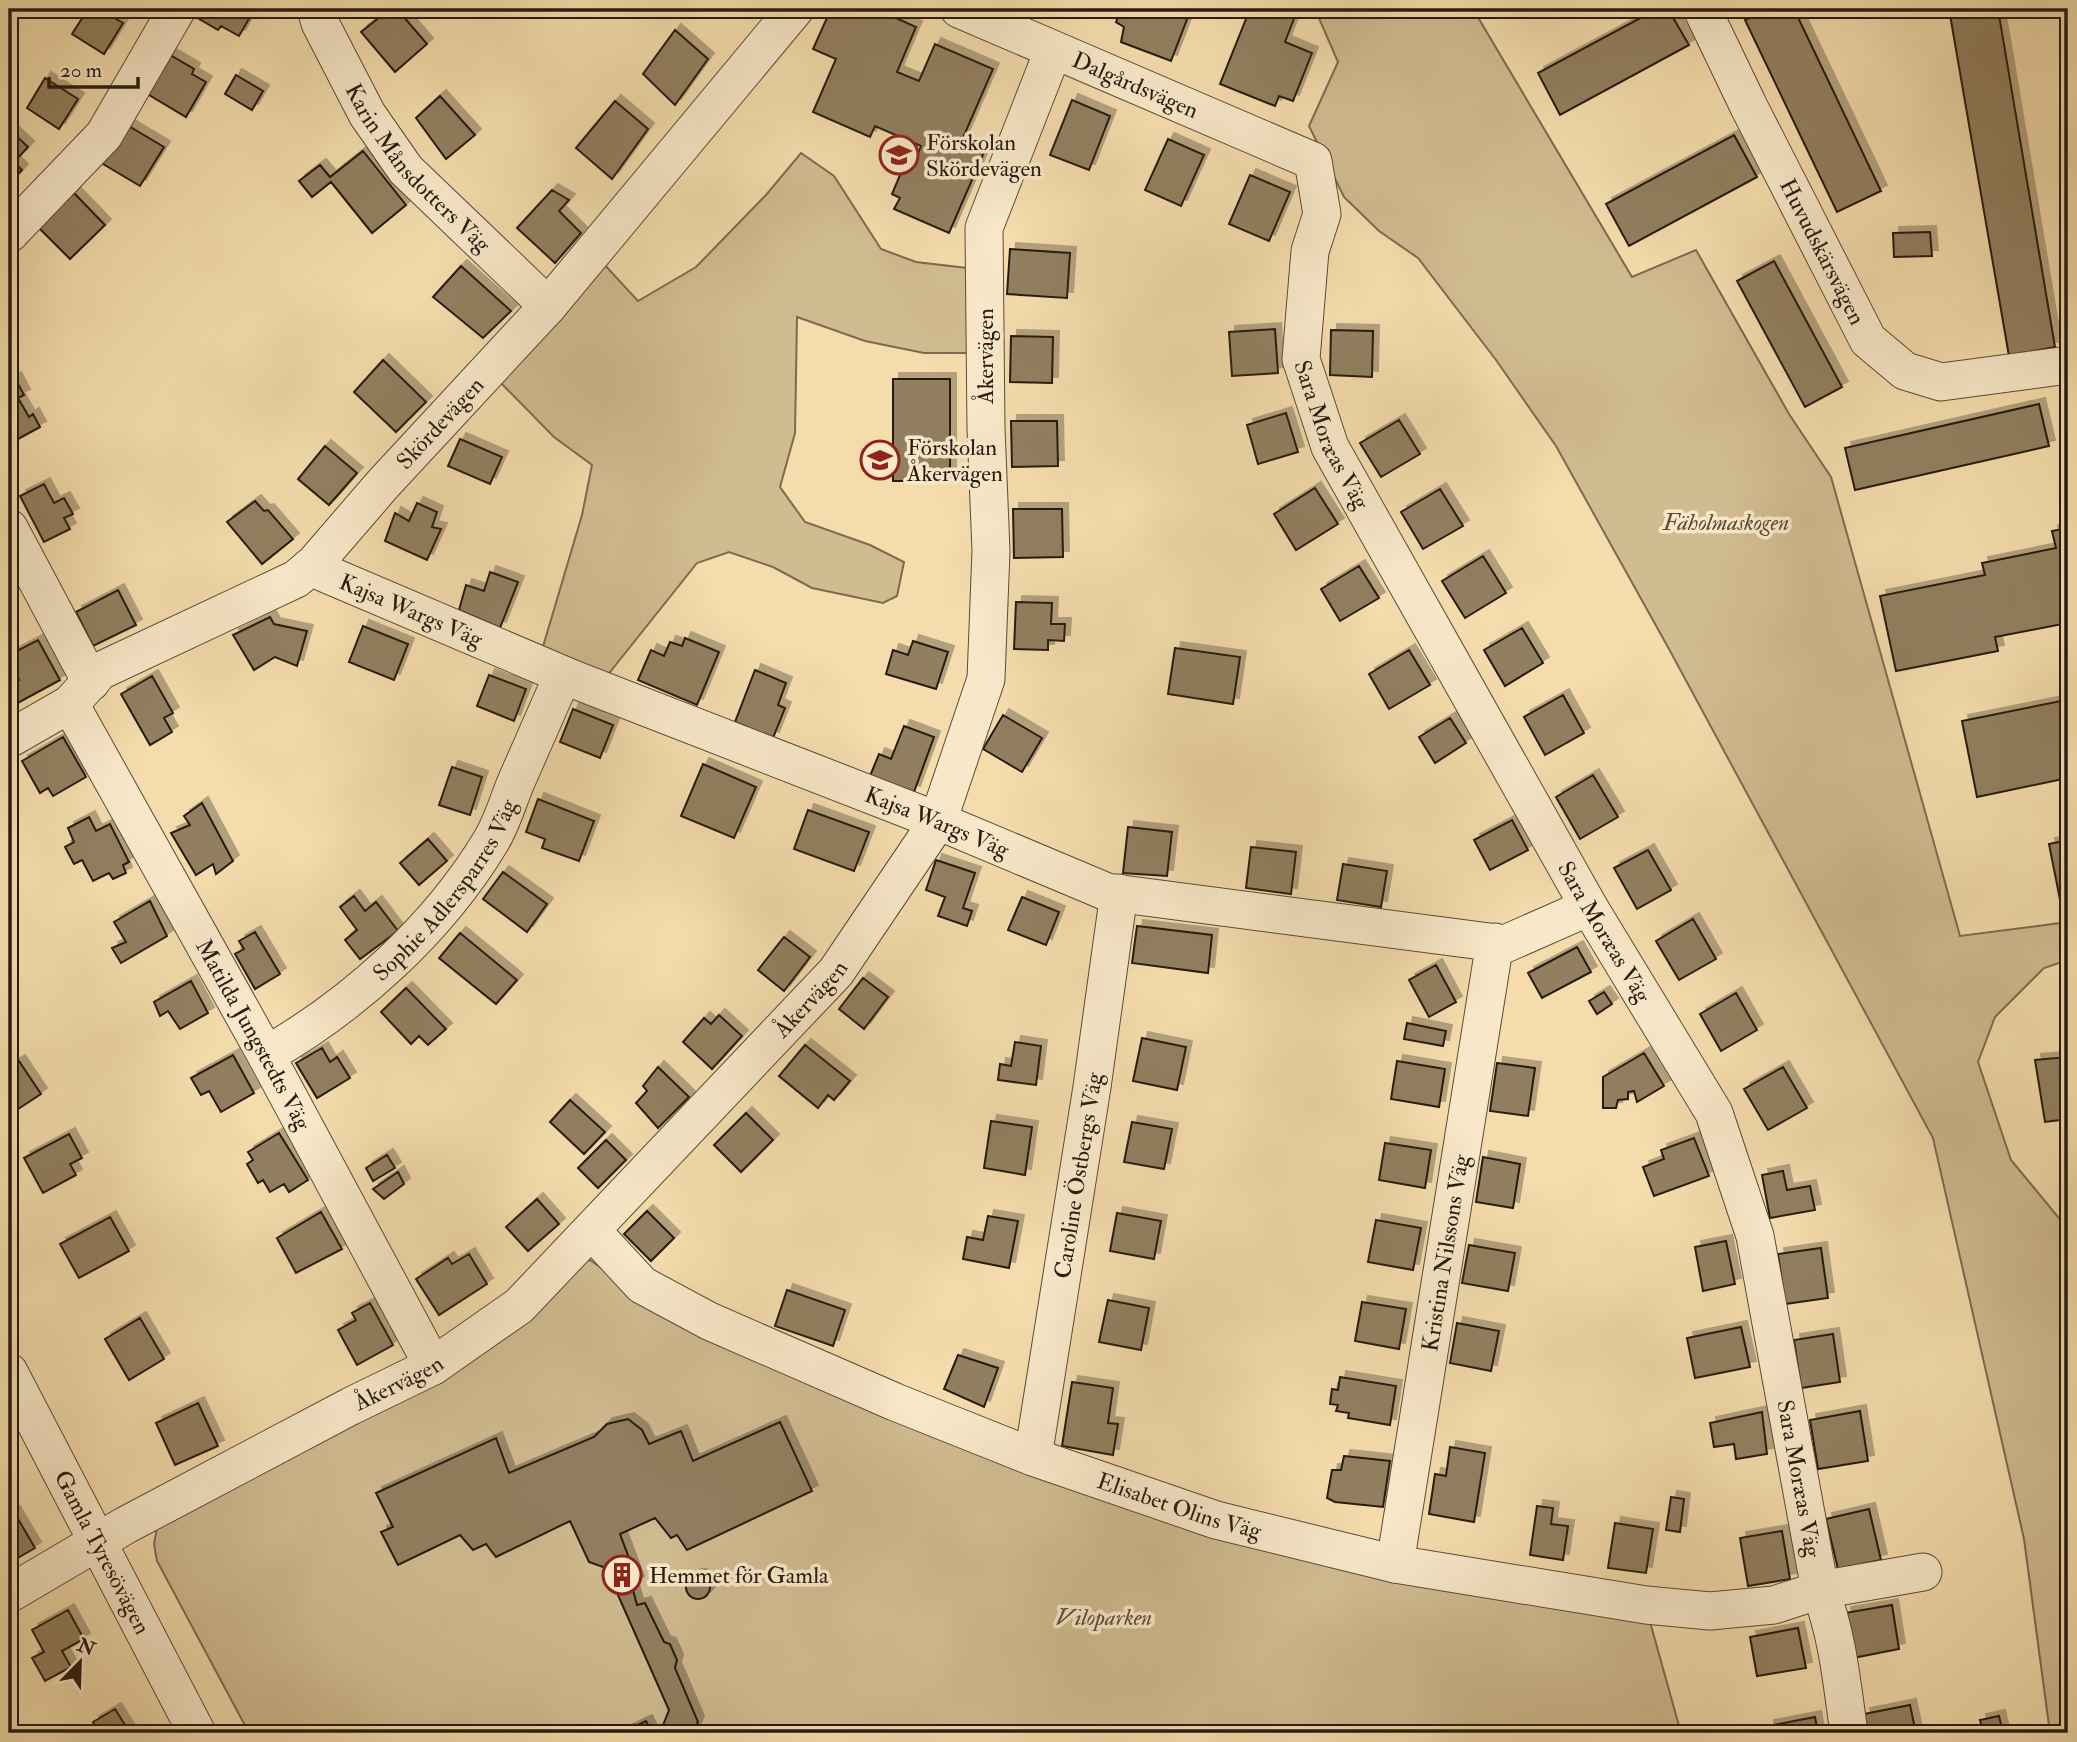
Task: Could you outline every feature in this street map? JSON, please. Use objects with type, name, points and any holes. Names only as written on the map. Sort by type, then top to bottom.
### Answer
[{"type":"street","points":[[9,234],[104,135],[177,9]]},
{"type":"street","name":"Karin Månsdotters Väg","points":[[316,9],[320,23],[367,114],[406,170],[548,306]]},
{"type":"street","name":"Skördevägen","points":[[9,739],[80,693],[100,671],[296,579],[310,567],[548,306],[795,9]]},
{"type":"street","name":"Dalgårdsvägen","points":[[959,9],[1313,161]]},
{"type":"street","name":"Huvudskärsvägen","points":[[1703,9],[1749,107],[1868,340],[1905,371],[1941,382],[2068,365]]},
{"type":"street","name":"Åkervägen","points":[[9,1594],[98,1542],[351,1406],[433,1366],[519,1307],[593,1232],[836,972],[938,821],[986,679],[991,551],[986,428],[984,228],[1053,51]]},
{"type":"street","name":"Sara Moræas Väg","points":[[1313,161],[1322,214],[1310,251],[1301,359],[1329,447],[1589,907],[1714,1113],[1755,1236],[1819,1590],[1833,1627],[1849,1733]]},
{"type":"street","name":"Matilda Jungstedts Väg","points":[[9,528],[80,693],[266,1055],[433,1366]]},
{"type":"street","name":"Kajsa Wargs Väg","points":[[310,567],[563,675],[938,821],[1107,892],[1505,944],[1589,907]]},
{"type":"street","name":"Sophie Adlersparres Väg","points":[[266,1055],[302,1035],[369,981],[423,932],[460,886],[492,839],[563,675]]},
{"type":"street","name":"Caroline Östbergs Väg","points":[[1033,1457],[1092,1087],[1119,893]]},
{"type":"street","name":"Kristina Nilssons Väg","points":[[1395,1564],[1495,942]]},
{"type":"street","name":"Elisabet Olins Väg","points":[[593,1232],[642,1285],[709,1321],[895,1402],[1033,1457],[1216,1520],[1395,1564],[1646,1605],[1710,1611],[1774,1605],[1819,1590],[1923,1572]]},
{"type":"street","name":"Gamla Tyresövägen","points":[[9,1372],[197,1733]]},
{"type":"green space","name":"Fäholmaskogen","points":[[1315,9],[1473,9],[1632,277],[1696,250],[1789,414],[1831,477],[1960,936],[2068,922],[2068,960],[2044,968],[1995,1017],[1978,1062],[2011,1160],[2068,1229],[2068,1733],[2050,1733],[2024,1539],[1933,1138],[1669,649],[1556,446],[1496,360],[1418,258],[1379,231],[1344,197],[1309,126],[1338,62]]},
{"type":"green space","points":[[801,153],[834,176],[881,249],[916,262],[967,268],[970,353],[924,353],[865,341],[797,317],[795,433],[780,487],[805,522],[870,545],[904,562],[897,596],[883,603],[812,588],[773,567],[729,552],[697,563],[606,677],[542,650],[582,515],[592,465],[554,437],[499,381],[602,262],[638,301],[696,267],[766,195]]},
{"type":"green space","name":"Viloparken","points":[[590,1260],[623,1283],[1420,1585],[1650,1622],[1681,1733],[249,1733],[157,1561],[154,1544],[157,1528],[581,1262]]},
{"type":"building","points":[[88,9],[99,9],[123,23],[104,54],[72,34]]},
{"type":"building","points":[[198,9],[247,9],[253,12],[239,36],[221,26],[218,30],[194,16]]},
{"type":"building","points":[[390,9],[397,9],[427,44],[395,72],[361,32]]},
{"type":"building","points":[[831,9],[876,9],[916,27],[897,72],[919,81],[935,44],[993,69],[962,140],[985,150],[949,233],[894,209],[900,198],[892,194],[905,163],[913,166],[921,146],[875,126],[870,137],[813,112],[836,59],[813,49]]},
{"type":"building","points":[[1121,9],[1191,9],[1171,61],[1121,42],[1124,27],[1116,22]]},
{"type":"building","points":[[1250,9],[1297,11],[1285,42],[1312,53],[1293,101],[1279,96],[1275,106],[1220,84]]},
{"type":"building","points":[[1657,9],[1668,9],[1689,45],[1560,115],[1538,73]]},
{"type":"building","points":[[1756,9],[1794,9],[1881,191],[1837,212],[1745,20],[1758,14]]},
{"type":"building","points":[[1949,9],[1998,9],[2055,347],[2009,356]]},
{"type":"building","points":[[675,30],[708,59],[675,105],[643,74]]},
{"type":"building","points":[[167,53],[194,69],[192,74],[206,82],[186,117],[144,92]]},
{"type":"building","points":[[236,75],[263,91],[252,110],[225,94]]},
{"type":"building","points":[[45,78],[78,99],[59,129],[27,108]]},
{"type":"building","points":[[440,96],[475,135],[446,159],[416,118]]},
{"type":"building","points":[[1072,100],[1110,116],[1089,170],[1050,155]]},
{"type":"building","points":[[615,101],[648,129],[612,179],[576,148]]},
{"type":"building","points":[[122,122],[164,147],[140,186],[98,161]]},
{"type":"building","points":[[9,129],[28,147],[14,162],[22,170],[9,184]]},
{"type":"building","points":[[1734,135],[1757,177],[1629,246],[1606,204]]},
{"type":"building","points":[[1168,139],[1204,155],[1181,206],[1145,190]]},
{"type":"building","points":[[363,151],[406,205],[372,233],[331,182],[312,197],[299,181],[320,165],[330,177]]},
{"type":"building","points":[[1250,175],[1290,192],[1269,241],[1229,224]]},
{"type":"building","points":[[552,190],[569,200],[559,211],[581,233],[555,263],[517,228]]},
{"type":"building","points":[[74,193],[105,225],[70,259],[38,227]]},
{"type":"building","points":[[1930,232],[1932,256],[1894,257],[1893,233]]},
{"type":"building","points":[[1010,249],[1070,253],[1067,298],[1007,294]]},
{"type":"building","points":[[1774,261],[1842,387],[1805,407],[1737,281]]},
{"type":"building","points":[[461,266],[511,311],[483,338],[433,297]]},
{"type":"building","points":[[1275,329],[1278,373],[1232,376],[1229,332]]},
{"type":"building","points":[[1331,330],[1373,331],[1372,377],[1330,375]]},
{"type":"building","points":[[1011,336],[1053,337],[1052,383],[1010,382]]},
{"type":"building","points":[[383,360],[426,402],[396,432],[354,392]]},
{"type":"building","points":[[15,378],[24,395],[18,398],[29,417],[33,414],[40,427],[9,444],[9,382]]},
{"type":"building","points":[[893,379],[950,379],[950,481],[893,481]]},
{"type":"building","points":[[2039,404],[2049,446],[1855,490],[1845,448]]},
{"type":"building","points":[[1286,413],[1298,452],[1258,464],[1247,425]]},
{"type":"building","points":[[1399,420],[1420,454],[1381,477],[1360,443]]},
{"type":"building","points":[[1011,421],[1057,421],[1058,466],[1012,467]]},
{"type":"building","points":[[460,439],[502,457],[490,484],[448,466]]},
{"type":"building","points":[[325,446],[357,473],[329,505],[298,479]]},
{"type":"building","points":[[44,484],[54,503],[64,498],[73,514],[64,518],[70,529],[44,542],[20,496]]},
{"type":"building","points":[[1315,488],[1338,524],[1296,550],[1274,514]]},
{"type":"building","points":[[1440,489],[1463,526],[1423,549],[1401,512]]},
{"type":"building","points":[[255,501],[264,511],[268,510],[293,539],[262,564],[227,522]]},
{"type":"building","points":[[417,503],[437,512],[432,527],[441,529],[427,560],[385,541],[395,513],[409,521]]},
{"type":"building","points":[[1013,509],[1062,509],[1063,557],[1014,558]]},
{"type":"building","points":[[2068,528],[2068,623],[1995,637],[1998,651],[1896,671],[1880,596],[1985,575],[1982,563],[2056,548],[2052,531]]},
{"type":"building","points":[[1483,556],[1506,593],[1465,618],[1442,581]]},
{"type":"building","points":[[1359,566],[1379,598],[1340,621],[1321,589]]},
{"type":"building","points":[[490,572],[518,582],[500,628],[459,610],[466,585],[484,591]]},
{"type":"building","points":[[118,590],[136,625],[93,646],[76,612]]},
{"type":"building","points":[[1016,602],[1052,603],[1051,624],[1065,624],[1064,641],[1048,640],[1048,650],[1014,649]]},
{"type":"building","points":[[270,617],[274,624],[307,631],[297,666],[275,657],[254,670],[233,635]]},
{"type":"building","points":[[363,626],[408,644],[394,680],[349,662]]},
{"type":"building","points":[[1522,628],[1543,663],[1505,686],[1484,650]]},
{"type":"building","points":[[685,638],[719,652],[697,705],[638,680],[651,650],[664,656],[670,642],[682,646]]},
{"type":"building","points":[[38,640],[60,680],[14,705],[9,686],[19,680],[9,655]]},
{"type":"building","points":[[913,641],[948,652],[936,689],[886,674],[893,650],[908,655]]},
{"type":"building","points":[[1175,648],[1240,657],[1233,704],[1168,694]]},
{"type":"building","points":[[1409,650],[1430,685],[1389,709],[1369,674]]},
{"type":"building","points":[[755,670],[786,683],[778,705],[785,708],[773,738],[735,722]]},
{"type":"building","points":[[489,675],[526,689],[514,721],[477,706]]},
{"type":"building","points":[[152,676],[173,713],[164,718],[172,732],[150,745],[121,694]]},
{"type":"building","points":[[2068,686],[2068,778],[1977,797],[1962,721],[2066,700],[2063,687]]},
{"type":"building","points":[[1563,695],[1584,733],[1545,755],[1524,717]]},
{"type":"building","points":[[573,709],[613,725],[600,758],[560,742]]},
{"type":"building","points":[[1003,715],[1042,738],[1022,772],[983,749]]},
{"type":"building","points":[[1450,718],[1466,743],[1435,763],[1419,737]]},
{"type":"building","points":[[904,726],[934,737],[914,792],[870,776],[879,754],[891,759]]},
{"type":"building","points":[[63,737],[86,777],[53,796],[48,788],[40,793],[22,761]]},
{"type":"building","points":[[703,764],[756,787],[734,838],[681,816]]},
{"type":"building","points":[[452,767],[482,777],[470,815],[439,805]]},
{"type":"building","points":[[1593,775],[1618,817],[1580,839],[1556,797]]},
{"type":"building","points":[[538,799],[594,821],[579,861],[542,848],[545,839],[526,832]]},
{"type":"building","points":[[202,803],[233,861],[216,874],[213,864],[196,875],[171,833],[190,825],[184,816]]},
{"type":"building","points":[[808,810],[869,832],[854,871],[794,849]]},
{"type":"building","points":[[89,817],[96,831],[110,824],[129,862],[123,865],[126,873],[113,879],[109,873],[93,881],[82,860],[74,864],[65,847],[74,842],[68,828]]},
{"type":"building","points":[[1512,820],[1528,850],[1490,870],[1474,840]]},
{"type":"building","points":[[1128,827],[1172,832],[1167,876],[1123,873]]},
{"type":"building","points":[[428,839],[447,861],[419,885],[400,863]]},
{"type":"building","points":[[2068,840],[2068,919],[2064,920],[2049,844]]},
{"type":"building","points":[[1251,847],[1296,852],[1291,894],[1246,888]]},
{"type":"building","points":[[1648,850],[1671,890],[1637,909],[1614,868]]},
{"type":"building","points":[[936,860],[975,873],[963,908],[972,911],[967,926],[938,916],[945,897],[926,890]]},
{"type":"building","points":[[1343,864],[1387,871],[1381,907],[1337,900]]},
{"type":"building","points":[[503,872],[547,904],[527,932],[483,899]]},
{"type":"building","points":[[354,896],[365,911],[376,902],[398,931],[360,959],[345,940],[357,930],[340,907]]},
{"type":"building","points":[[1022,897],[1059,912],[1046,945],[1008,930]]},
{"type":"building","points":[[150,901],[167,936],[121,963],[112,948],[126,942],[114,922]]},
{"type":"building","points":[[1693,919],[1716,959],[1679,980],[1656,941]]},
{"type":"building","points":[[1137,926],[1212,935],[1208,973],[1132,963]]},
{"type":"building","points":[[255,932],[280,974],[255,989],[235,954],[244,949],[239,941]]},
{"type":"building","points":[[460,933],[517,980],[496,1004],[439,958]]},
{"type":"building","points":[[784,937],[810,957],[784,991],[758,970]]},
{"type":"building","points":[[1577,947],[1591,972],[1542,998],[1528,973]]},
{"type":"building","points":[[1436,965],[1456,1002],[1429,1017],[1409,980]]},
{"type":"building","points":[[863,978],[888,997],[864,1029],[839,1009]]},
{"type":"building","points":[[191,981],[208,1013],[180,1029],[168,1011],[160,1016],[154,1002]]},
{"type":"building","points":[[406,988],[446,1029],[428,1045],[419,1036],[411,1044],[381,1012]]},
{"type":"building","points":[[1604,992],[1612,1004],[1597,1014],[1589,1001]]},
{"type":"building","points":[[1736,993],[1757,1030],[1721,1051],[1700,1014]]},
{"type":"building","points":[[719,1015],[742,1036],[712,1069],[683,1042],[704,1018],[711,1024]]},
{"type":"building","points":[[1407,1023],[1446,1031],[1443,1046],[1404,1039]]},
{"type":"building","points":[[1142,1038],[1186,1047],[1177,1090],[1133,1081]]},
{"type":"building","points":[[1015,1042],[1041,1046],[1036,1085],[998,1080],[1000,1064],[1011,1066]]},
{"type":"building","points":[[805,1045],[850,1081],[834,1100],[828,1095],[818,1108],[779,1076]]},
{"type":"building","points":[[322,1048],[330,1062],[337,1057],[350,1078],[317,1098],[296,1063]]},
{"type":"building","points":[[1644,1053],[1664,1086],[1637,1102],[1634,1091],[1628,1092],[1628,1099],[1618,1100],[1616,1108],[1603,1108],[1603,1077]]},
{"type":"building","points":[[233,1055],[254,1093],[221,1112],[209,1091],[201,1095],[191,1078]]},
{"type":"building","points":[[2068,1057],[2068,1119],[2045,1122],[2035,1060]]},
{"type":"building","points":[[19,1061],[41,1094],[9,1115],[9,1067]]},
{"type":"building","points":[[1397,1061],[1445,1069],[1439,1107],[1391,1099]]},
{"type":"building","points":[[1497,1063],[1535,1068],[1528,1116],[1490,1111]]},
{"type":"building","points":[[658,1067],[689,1097],[658,1128],[636,1103],[647,1091],[643,1086]]},
{"type":"building","points":[[1783,1067],[1807,1108],[1768,1130],[1744,1089]]},
{"type":"building","points":[[570,1100],[605,1132],[584,1154],[550,1122]]},
{"type":"building","points":[[746,1113],[773,1140],[741,1172],[714,1145]]},
{"type":"building","points":[[991,1121],[1032,1127],[1025,1175],[984,1168]]},
{"type":"building","points":[[1132,1122],[1172,1129],[1164,1169],[1124,1162]]},
{"type":"building","points":[[279,1133],[308,1180],[289,1192],[284,1184],[270,1192],[263,1180],[258,1183],[247,1164],[253,1160],[248,1152]]},
{"type":"building","points":[[69,1134],[82,1158],[70,1164],[76,1175],[43,1193],[24,1158]]},
{"type":"building","points":[[1694,1138],[1709,1176],[1654,1196],[1643,1167],[1664,1159],[1661,1150]]},
{"type":"building","points":[[606,1140],[626,1160],[598,1188],[578,1168]]},
{"type":"building","points":[[1385,1143],[1431,1150],[1425,1188],[1379,1180]]},
{"type":"building","points":[[387,1155],[395,1168],[373,1181],[366,1168]]},
{"type":"building","points":[[1483,1157],[1520,1164],[1513,1208],[1476,1202]]},
{"type":"building","points":[[1783,1171],[1787,1190],[1810,1186],[1815,1210],[1770,1218],[1762,1175]]},
{"type":"building","points":[[398,1172],[404,1184],[384,1199],[373,1189]]},
{"type":"building","points":[[537,1199],[559,1224],[528,1251],[506,1227]]},
{"type":"building","points":[[647,1211],[674,1238],[651,1261],[624,1234]]},
{"type":"building","points":[[321,1212],[342,1249],[296,1273],[277,1238]]},
{"type":"building","points":[[1117,1213],[1161,1221],[1154,1259],[1110,1251]]},
{"type":"building","points":[[988,1216],[1018,1221],[1009,1268],[963,1259],[967,1237],[983,1240]]},
{"type":"building","points":[[110,1217],[129,1251],[79,1278],[60,1244]]},
{"type":"building","points":[[1376,1220],[1421,1228],[1413,1270],[1368,1262]]},
{"type":"building","points":[[1726,1241],[1735,1284],[1703,1291],[1695,1247]]},
{"type":"building","points":[[1469,1245],[1515,1253],[1508,1291],[1462,1283]]},
{"type":"building","points":[[1821,1248],[1828,1298],[1785,1304],[1778,1254]]},
{"type":"building","points":[[469,1254],[487,1284],[439,1315],[416,1279],[448,1258],[452,1264]]},
{"type":"building","points":[[787,1290],[845,1310],[833,1346],[775,1326]]},
{"type":"building","points":[[1108,1300],[1149,1308],[1141,1350],[1099,1342]]},
{"type":"building","points":[[1362,1302],[1406,1309],[1399,1349],[1355,1341]]},
{"type":"building","points":[[370,1303],[393,1345],[357,1365],[338,1330],[356,1320],[352,1313]]},
{"type":"building","points":[[140,1318],[164,1359],[129,1380],[105,1339]]},
{"type":"building","points":[[1457,1323],[1499,1331],[1491,1371],[1450,1363]]},
{"type":"building","points":[[1741,1327],[1750,1367],[1695,1378],[1687,1338]]},
{"type":"building","points":[[1833,1334],[1840,1382],[1801,1388],[1794,1340]]},
{"type":"building","points":[[958,1355],[998,1368],[984,1407],[944,1389]]},
{"type":"building","points":[[1340,1377],[1396,1386],[1390,1425],[1348,1418],[1349,1413],[1336,1411],[1338,1405],[1330,1404],[1332,1389],[1338,1390]]},
{"type":"building","points":[[1072,1382],[1113,1388],[1108,1423],[1118,1424],[1113,1455],[1062,1446]]},
{"type":"building","points":[[198,1403],[218,1446],[175,1465],[156,1423]]},
{"type":"building","points":[[1860,1411],[1868,1461],[1818,1469],[1810,1420]]},
{"type":"building","points":[[1762,1412],[1767,1454],[1736,1459],[1734,1444],[1714,1447],[1710,1423]]},
{"type":"building","name":"Hemmet för Gamla","points":[[628,1419],[642,1430],[649,1444],[681,1431],[693,1461],[780,1422],[812,1491],[687,1550],[677,1535],[671,1538],[655,1518],[620,1534],[638,1582],[632,1586],[637,1605],[645,1603],[664,1642],[670,1644],[677,1660],[675,1668],[698,1722],[693,1733],[660,1733],[669,1710],[606,1568],[589,1562],[570,1521],[496,1557],[486,1544],[473,1550],[460,1535],[398,1565],[381,1532],[393,1527],[376,1493],[496,1438],[509,1473],[594,1437],[607,1424]]},
{"type":"building","points":[[1450,1447],[1485,1453],[1474,1522],[1429,1514],[1435,1474],[1446,1476]]},
{"type":"building","points":[[1344,1456],[1390,1461],[1383,1507],[1335,1502],[1327,1498],[1332,1470],[1341,1470]]},
{"type":"building","points":[[1671,1497],[1684,1499],[1680,1532],[1666,1530]]},
{"type":"building","points":[[1537,1506],[1553,1508],[1551,1524],[1568,1526],[1563,1560],[1530,1555]]},
{"type":"building","points":[[1869,1509],[1881,1560],[1838,1569],[1826,1519]]},
{"type":"building","points":[[14,1512],[35,1548],[9,1563],[9,1515]]},
{"type":"building","points":[[1615,1523],[1653,1529],[1646,1573],[1608,1568]]},
{"type":"building","points":[[1782,1531],[1790,1579],[1748,1586],[1740,1538]]},
{"type":"building","points":[[698,1575],[707,1578],[710,1587],[707,1596],[698,1599],[689,1596],[686,1587],[689,1578]]},
{"type":"building","points":[[1892,1605],[1899,1649],[1853,1658],[1845,1613]]},
{"type":"building","points":[[68,1610],[84,1639],[62,1651],[71,1667],[45,1681],[32,1658],[44,1652],[32,1630]]},
{"type":"building","points":[[1798,1628],[1806,1668],[1757,1676],[1750,1637]]},
{"type":"building","points":[[1910,1705],[1916,1733],[1868,1733],[1864,1714]]},
{"type":"building","points":[[115,1709],[130,1733],[99,1733],[93,1722]]},
{"type":"building","points":[[1999,1716],[2003,1733],[1983,1733],[1980,1720]]},
{"type":"building","points":[[1815,1717],[1818,1733],[1769,1733],[1768,1726]]},
{"type":"building","points":[[646,1721],[652,1733],[621,1733]]},
{"type":"place","name":"Förskolan Skördevägen","points":[[899,155]]},
{"type":"place","name":"Förskolan Åkervägen","points":[[880,460]]},
{"type":"place","name":"Hemmet för Gamla","points":[[622,1575]]}]
